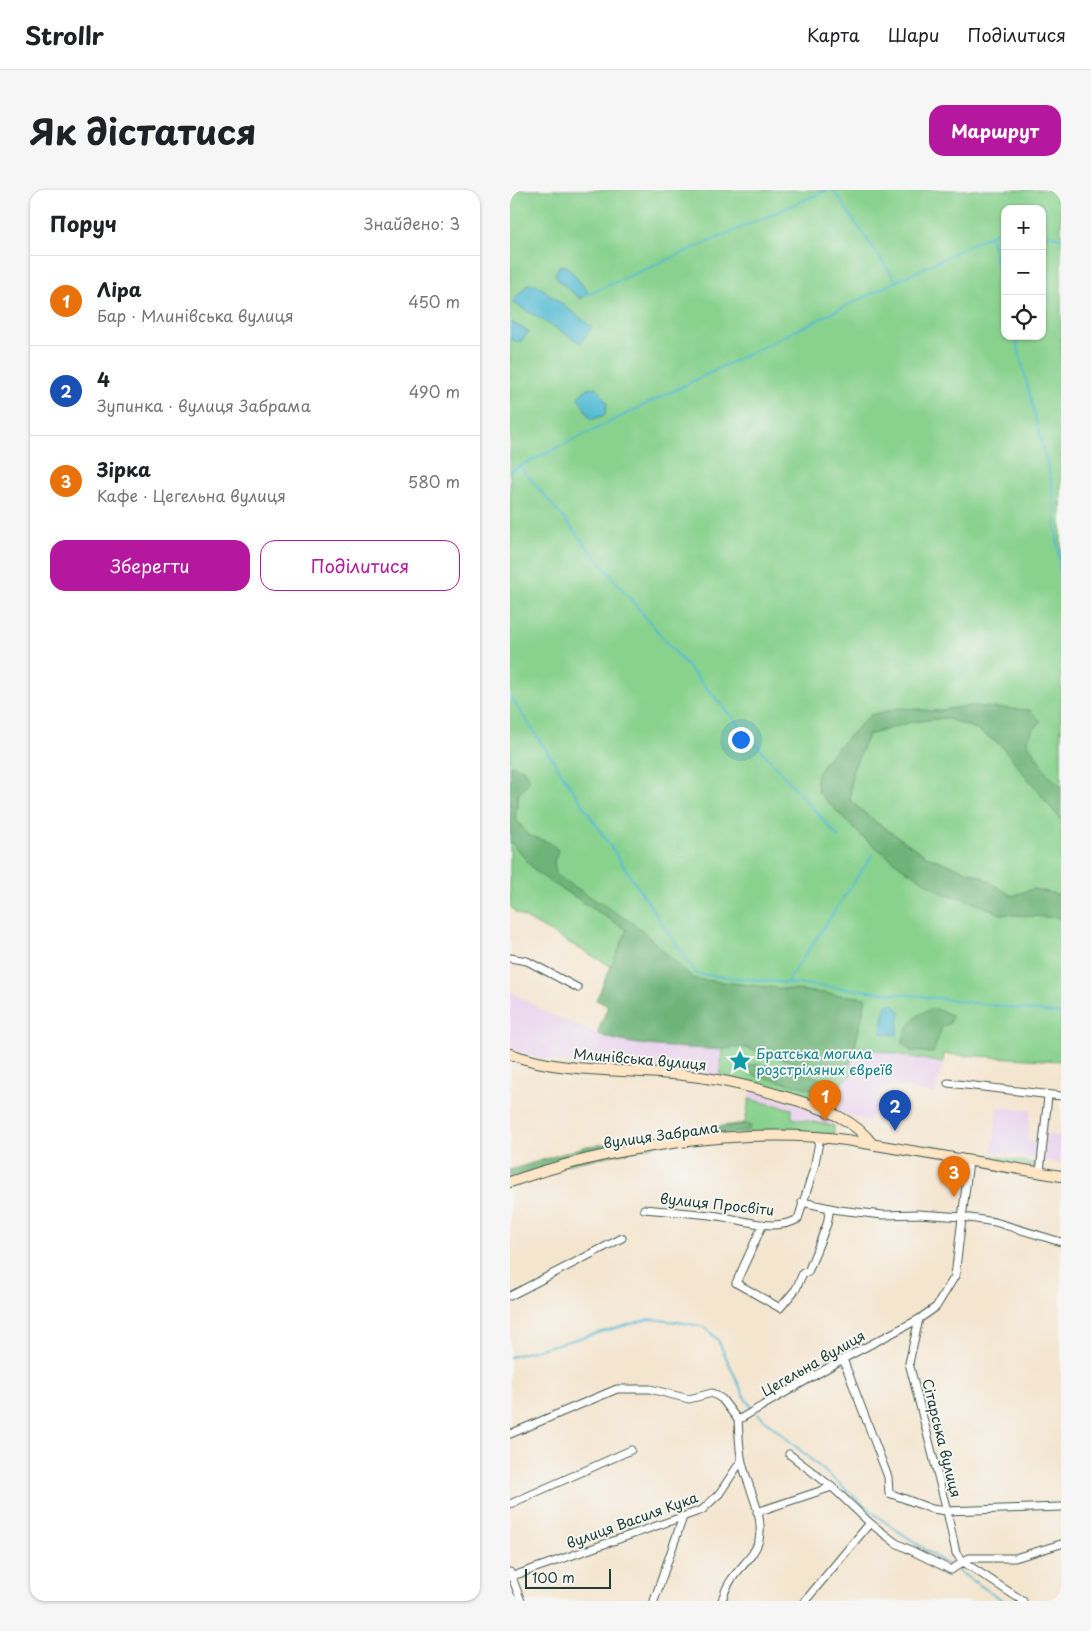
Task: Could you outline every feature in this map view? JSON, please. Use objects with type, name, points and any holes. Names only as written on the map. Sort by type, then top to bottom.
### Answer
[{"type":"main road","name":"Млинівська вулиця","points":[[510,1054],[575,1068],[692,1076],[736,1084],[826,1110],[850,1122],[866,1135],[873,1145]]},
{"type":"main road","name":"вулиця Забрама","points":[[510,1182],[636,1150],[770,1135],[820,1136],[1061,1176]]},
{"type":"street","points":[[510,958],[527,962],[578,988]]},
{"type":"street","points":[[948,1083],[1061,1096]]},
{"type":"street","points":[[1040,1172],[1048,1096]]},
{"type":"street","name":"вулиця Просвіти","points":[[644,1209],[718,1216],[763,1224],[792,1223],[798,1220],[820,1136]]},
{"type":"street","name":"Цегельна вулиця","points":[[738,1420],[843,1359],[919,1319],[936,1307],[955,1276],[969,1160]]},
{"type":"street","points":[[802,1202],[883,1215],[918,1214],[963,1217],[995,1222],[1061,1242]]},
{"type":"street","points":[[763,1224],[736,1283],[780,1308],[796,1289],[803,1272],[808,1272],[827,1224],[830,1208]]},
{"type":"street","points":[[510,1296],[622,1238]]},
{"type":"street","name":"Сітарська вулиця","points":[[919,1319],[909,1363],[947,1510],[956,1553],[962,1561]]},
{"type":"street","points":[[843,1359],[888,1477],[889,1492],[932,1509],[1061,1507]]},
{"type":"street","points":[[510,1434],[617,1389],[650,1389],[689,1399],[712,1393],[722,1399],[738,1420],[741,1461],[759,1520],[758,1541],[746,1561],[729,1580],[722,1601]]},
{"type":"street","points":[[510,1504],[631,1450]]},
{"type":"street","points":[[789,1454],[832,1487],[870,1523],[896,1543],[951,1570],[969,1558],[1015,1558],[1061,1544]]},
{"type":"street","name":"вулиця Василя Кука","points":[[510,1575],[702,1510],[712,1501],[741,1461]]},
{"type":"street","points":[[757,1512],[832,1487]]},
{"type":"street","points":[[654,1601],[683,1517]]},
{"type":"street","points":[[805,1601],[870,1523]]},
{"type":"street","points":[[962,1561],[1023,1601]]},
{"type":"street","points":[[510,1575],[521,1601]]},
{"type":"shaded area","points":[[510,991],[545,1012],[610,1039],[722,1050],[720,1078],[575,1065],[510,1051]]},
{"type":"shaded area","points":[[855,1046],[943,1063],[935,1094],[892,1085],[884,1087],[879,1093],[870,1122],[827,1107],[833,1090],[851,1075],[851,1062]]},
{"type":"shaded area","points":[[750,1090],[835,1117],[834,1126],[792,1118],[792,1109],[749,1099]]},
{"type":"shaded area","points":[[998,1107],[1031,1111],[1027,1141],[1042,1143],[1040,1160],[992,1151]]},
{"type":"shaded area","points":[[1046,1134],[1061,1136],[1061,1163],[1043,1160]]},
{"type":"green space","points":[[510,190],[1061,190],[1061,787],[1047,773],[1027,742],[1033,729],[1041,721],[971,706],[935,711],[918,709],[870,715],[826,760],[816,776],[884,851],[903,868],[944,893],[966,899],[1001,914],[1061,918],[1061,1061],[944,1054],[943,1063],[855,1046],[866,998],[694,979],[584,893],[556,875],[550,843],[528,835],[515,818],[523,769],[510,765],[510,338],[519,343],[529,332],[510,322]],"holes":[[[559,266],[567,266],[587,291],[586,295],[581,299],[560,282],[555,275]]]},
{"type":"green space","points":[[971,706],[1030,710],[1041,721],[1033,729],[1027,742],[1047,773],[1061,787],[1061,820],[1001,745],[974,728],[945,718],[911,722],[868,735],[852,772],[850,800],[870,818],[926,856],[982,877],[1012,896],[1033,889],[1061,895],[1061,918],[1001,914],[966,899],[944,894],[903,868],[860,835],[818,792],[816,776],[826,760],[870,715],[899,708],[935,711]]},
{"type":"green space","points":[[945,718],[974,728],[1001,745],[1061,820],[1061,895],[1033,889],[1012,896],[982,877],[926,856],[870,818],[850,800],[852,772],[868,735],[911,722]]},
{"type":"green space","points":[[510,765],[523,769],[530,781],[518,795],[515,818],[528,835],[550,843],[558,850],[554,862],[556,875],[637,926],[694,979],[866,998],[851,1062],[831,1068],[815,1067],[747,1048],[734,1047],[722,1050],[658,1046],[626,1042],[597,1034],[608,1006],[596,1000],[627,930],[537,873],[510,841]]},
{"type":"green space","points":[[510,841],[537,873],[627,930],[612,967],[515,912],[510,906]]},
{"type":"green space","points":[[936,1009],[952,1015],[950,1023],[942,1027],[933,1053],[910,1051],[902,1042],[910,1024],[923,1012]]},
{"type":"green space","points":[[735,1045],[805,1066],[829,1069],[851,1062],[851,1075],[833,1090],[827,1107],[720,1078],[722,1050]]},
{"type":"green space","points":[[757,1064],[808,1074],[827,1082],[827,1090],[824,1092],[750,1074],[749,1066]]},
{"type":"green space","points":[[749,1099],[792,1109],[792,1118],[834,1126],[834,1134],[770,1131],[696,1137],[691,1130],[745,1123]]},
{"type":"green space","points":[[746,1124],[751,1126],[750,1130],[698,1134],[697,1131]]},
{"type":"green space","points":[[689,1134],[692,1138],[510,1177],[510,1170],[587,1146]]},
{"type":"green space","points":[[928,1145],[1039,1164],[1039,1168],[927,1150]]},
{"type":"water","points":[[559,266],[567,266],[587,291],[586,295],[581,299],[560,282],[555,275]]},
{"type":"water","points":[[528,284],[536,284],[592,327],[581,343],[512,302]]},
{"type":"water","points":[[510,322],[529,332],[518,343],[510,338]]},
{"type":"water","points":[[597,387],[607,403],[605,415],[591,420],[578,397],[586,389]]},
{"type":"water","points":[[893,1004],[900,1012],[897,1035],[881,1033],[886,1005]]},
{"type":"waterway","points":[[586,295],[828,190]]},
{"type":"waterway","points":[[833,190],[896,281]]},
{"type":"waterway","points":[[510,471],[1001,230]]},
{"type":"waterway","points":[[1046,235],[1049,234],[1061,239]]},
{"type":"waterway","points":[[990,236],[1005,295]]},
{"type":"waterway","points":[[995,259],[1001,257]]},
{"type":"waterway","points":[[1016,340],[1052,484],[1061,582]]},
{"type":"waterway","points":[[520,466],[673,650],[839,838]]},
{"type":"waterway","points":[[510,696],[696,974],[920,996],[1061,1014]]},
{"type":"waterway","points":[[787,982],[873,854]]},
{"type":"waterway","points":[[510,1357],[649,1319],[705,1327],[718,1340],[746,1400],[752,1407]]},
{"type":"waterway","points":[[758,1414],[878,1517],[948,1565]]},
{"type":"waterway","points":[[958,1571],[1004,1601]]},
{"type":"place","name":"Братська могила розстріляних євреїв","points":[[740,1061]]},
{"type":"place","name":"Ліра","points":[[825,1121]]},
{"type":"place","name":"4","points":[[895,1131]]},
{"type":"place","name":"Зірка","points":[[954,1197]]}]
